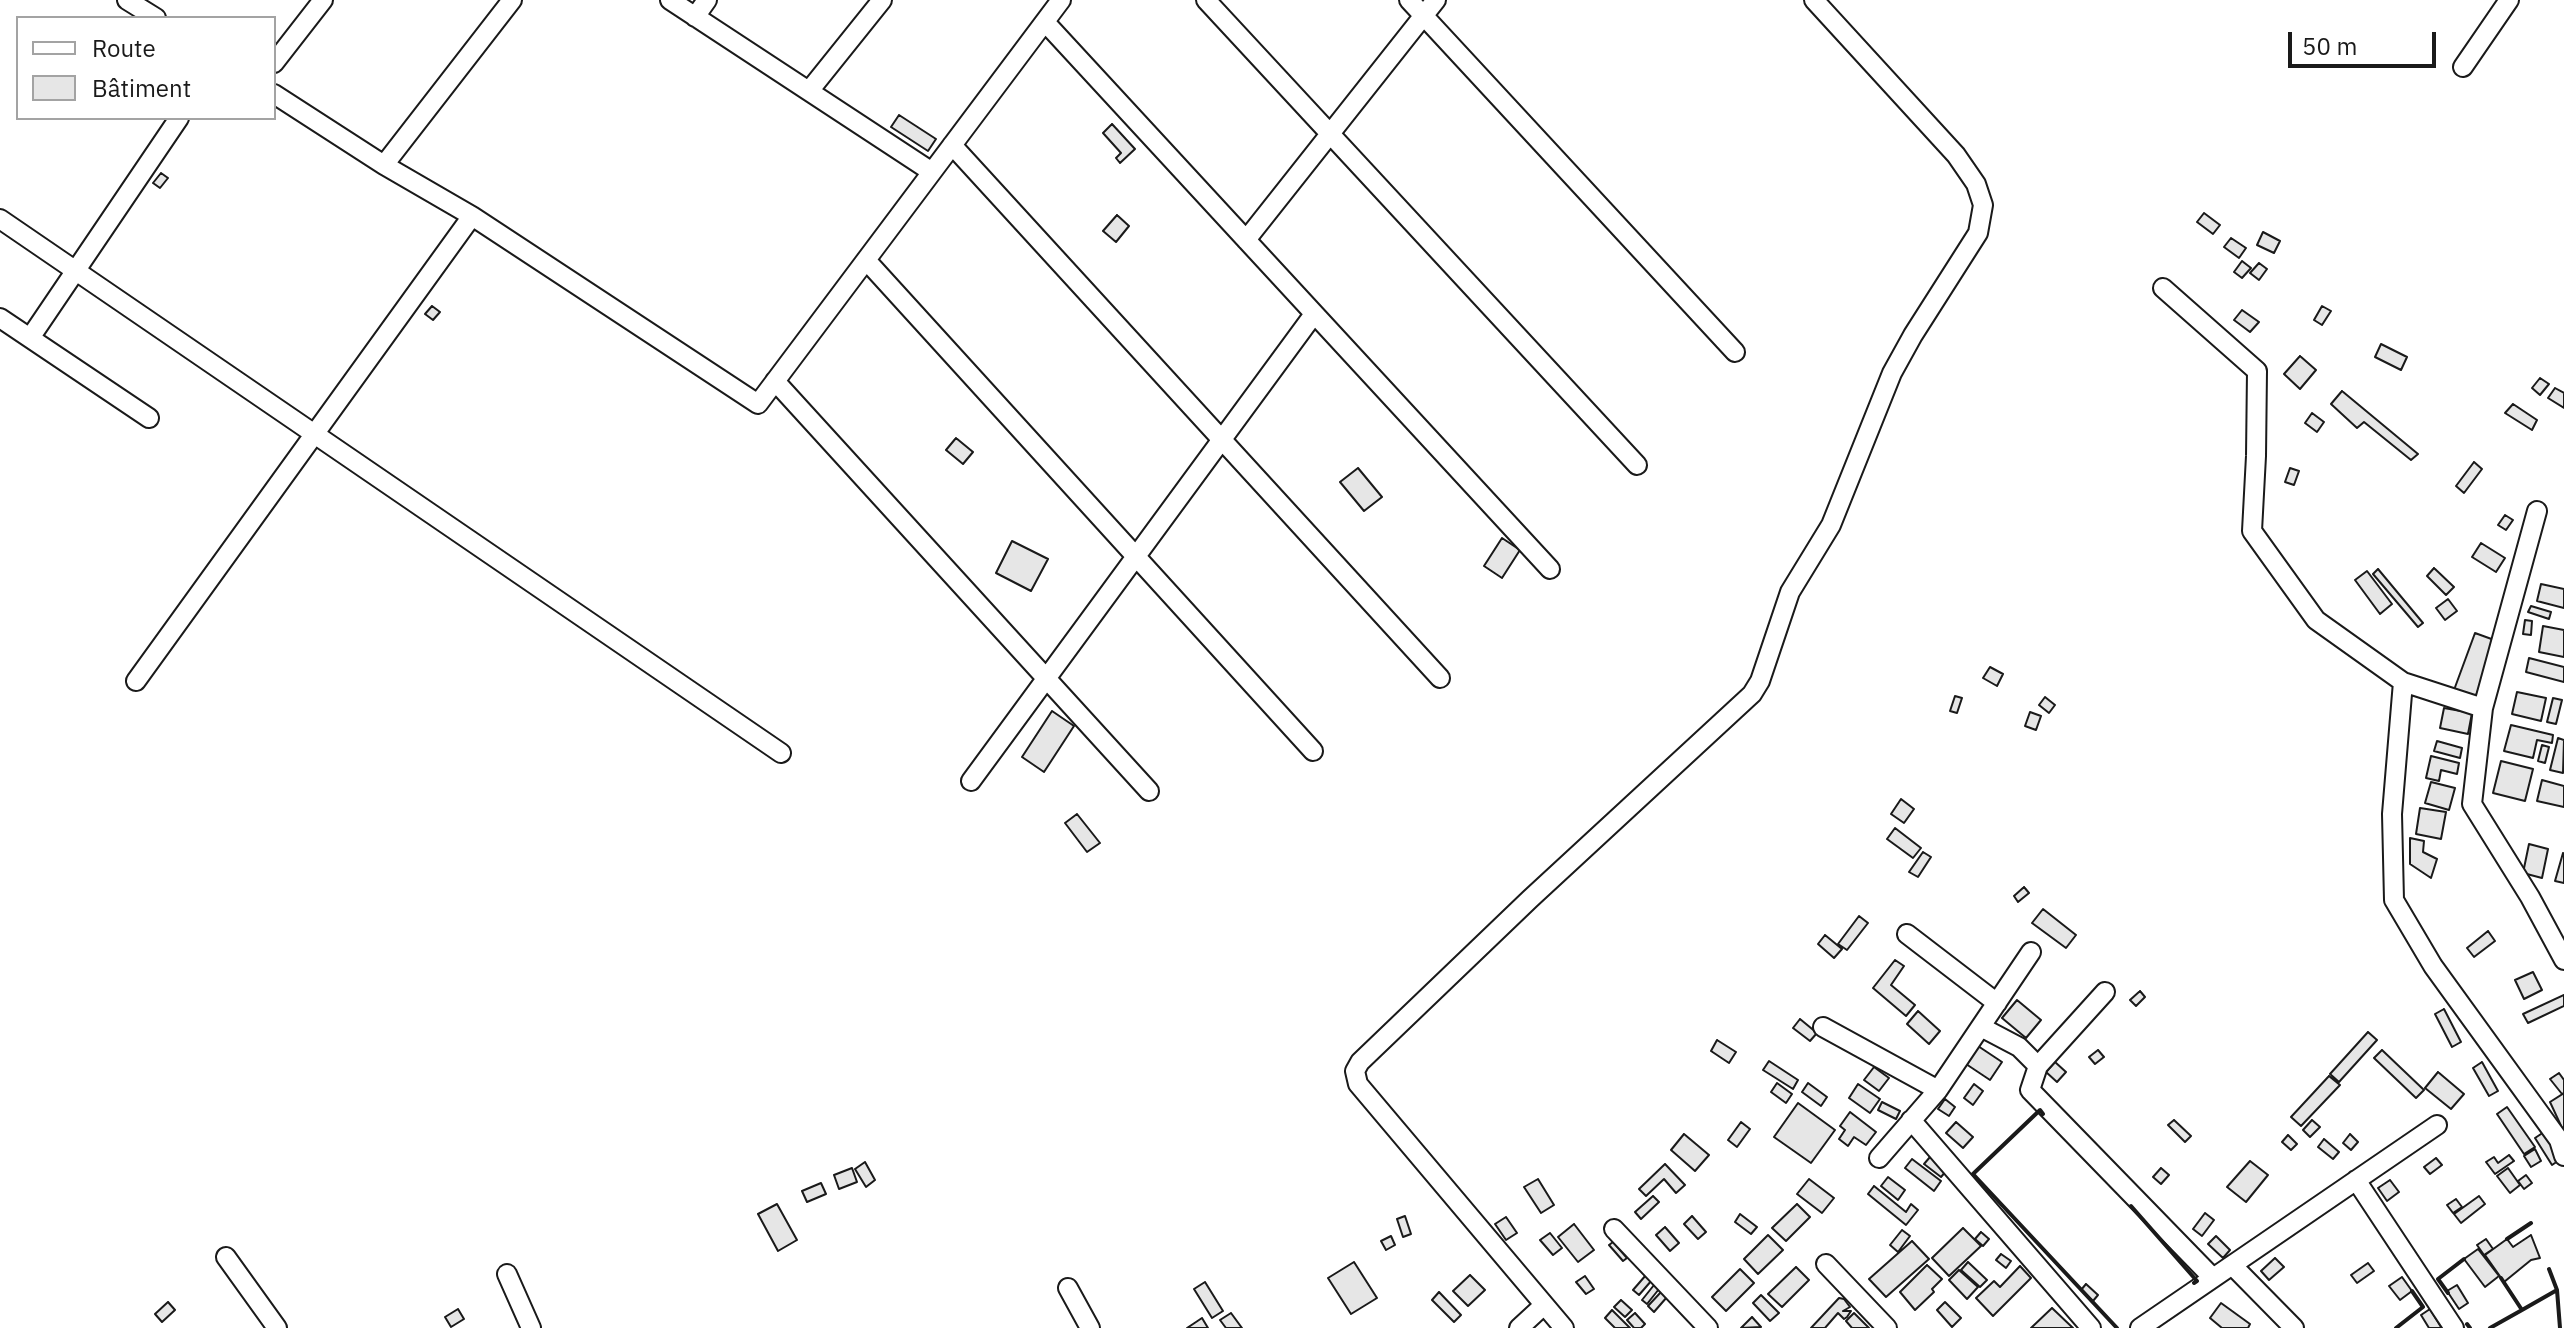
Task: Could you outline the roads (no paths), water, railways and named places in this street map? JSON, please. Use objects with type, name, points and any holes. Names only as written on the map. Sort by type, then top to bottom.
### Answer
[{"type":"street","points":[[276,60],[323,0]]},
{"type":"street","points":[[384,165],[512,0]]},
{"type":"street","points":[[670,0],[932,172]]},
{"type":"street","points":[[695,17],[707,0]]},
{"type":"street","points":[[809,91],[882,0]]},
{"type":"street","points":[[276,95],[384,165],[472,216],[758,404],[1061,0]]},
{"type":"street","points":[[1206,0],[1637,465]]},
{"type":"street","points":[[1409,0],[1735,352]]},
{"type":"street","points":[[1246,240],[1436,0]]},
{"type":"street","points":[[1564,1328],[1358,1084],[1355,1071],[1360,1062],[1518,909],[1752,694],[1760,681],[1790,592],[1831,525],[1892,373],[1978,233],[1983,205],[1976,184],[1956,155],[1814,0]]},
{"type":"street","points":[[2463,67],[2509,0]]},
{"type":"street","points":[[1045,22],[1550,569]]},
{"type":"street","points":[[30,338],[178,120]]},
{"type":"street","points":[[952,145],[1440,678]]},
{"type":"street","points":[[136,681],[472,216]]},
{"type":"street","points":[[0,219],[781,753]]},
{"type":"street","points":[[866,260],[1313,751]]},
{"type":"street","points":[[2163,288],[2257,371],[2252,531],[2316,620],[2403,682],[2483,708]]},
{"type":"street","points":[[971,781],[1314,314]]},
{"type":"street","points":[[0,318],[149,418]]},
{"type":"street","points":[[775,381],[1149,791]]},
{"type":"street","points":[[2537,511],[2483,708],[2472,804],[2530,897],[2564,960]]},
{"type":"street","points":[[2403,682],[2392,814],[2394,900],[2433,966],[2559,1140],[2564,1156]]},
{"type":"street","points":[[1907,934],[1997,1003]]},
{"type":"street","points":[[1879,1158],[1938,1090],[2031,952]]},
{"type":"street","points":[[2105,992],[2038,1066],[2030,1090],[2213,1278]]},
{"type":"street","points":[[1823,1027],[1938,1090]]},
{"type":"street","points":[[1981,1027],[2019,1047],[2038,1066]]},
{"type":"street","points":[[1911,1120],[2091,1328]]},
{"type":"street","points":[[2148,1326],[2437,1125]]},
{"type":"street","points":[[2356,1180],[2454,1328]]},
{"type":"street","points":[[1614,1229],[1705,1327]]},
{"type":"street","points":[[226,1257],[277,1328]]},
{"type":"street","points":[[1826,1264],[1887,1328]]},
{"type":"street","points":[[2232,1265],[2294,1328]]},
{"type":"street","points":[[507,1274],[531,1328]]},
{"type":"street","points":[[1068,1288],[1090,1328]]},
{"type":"street","points":[[1519,1328],[1544,1305]]}]
